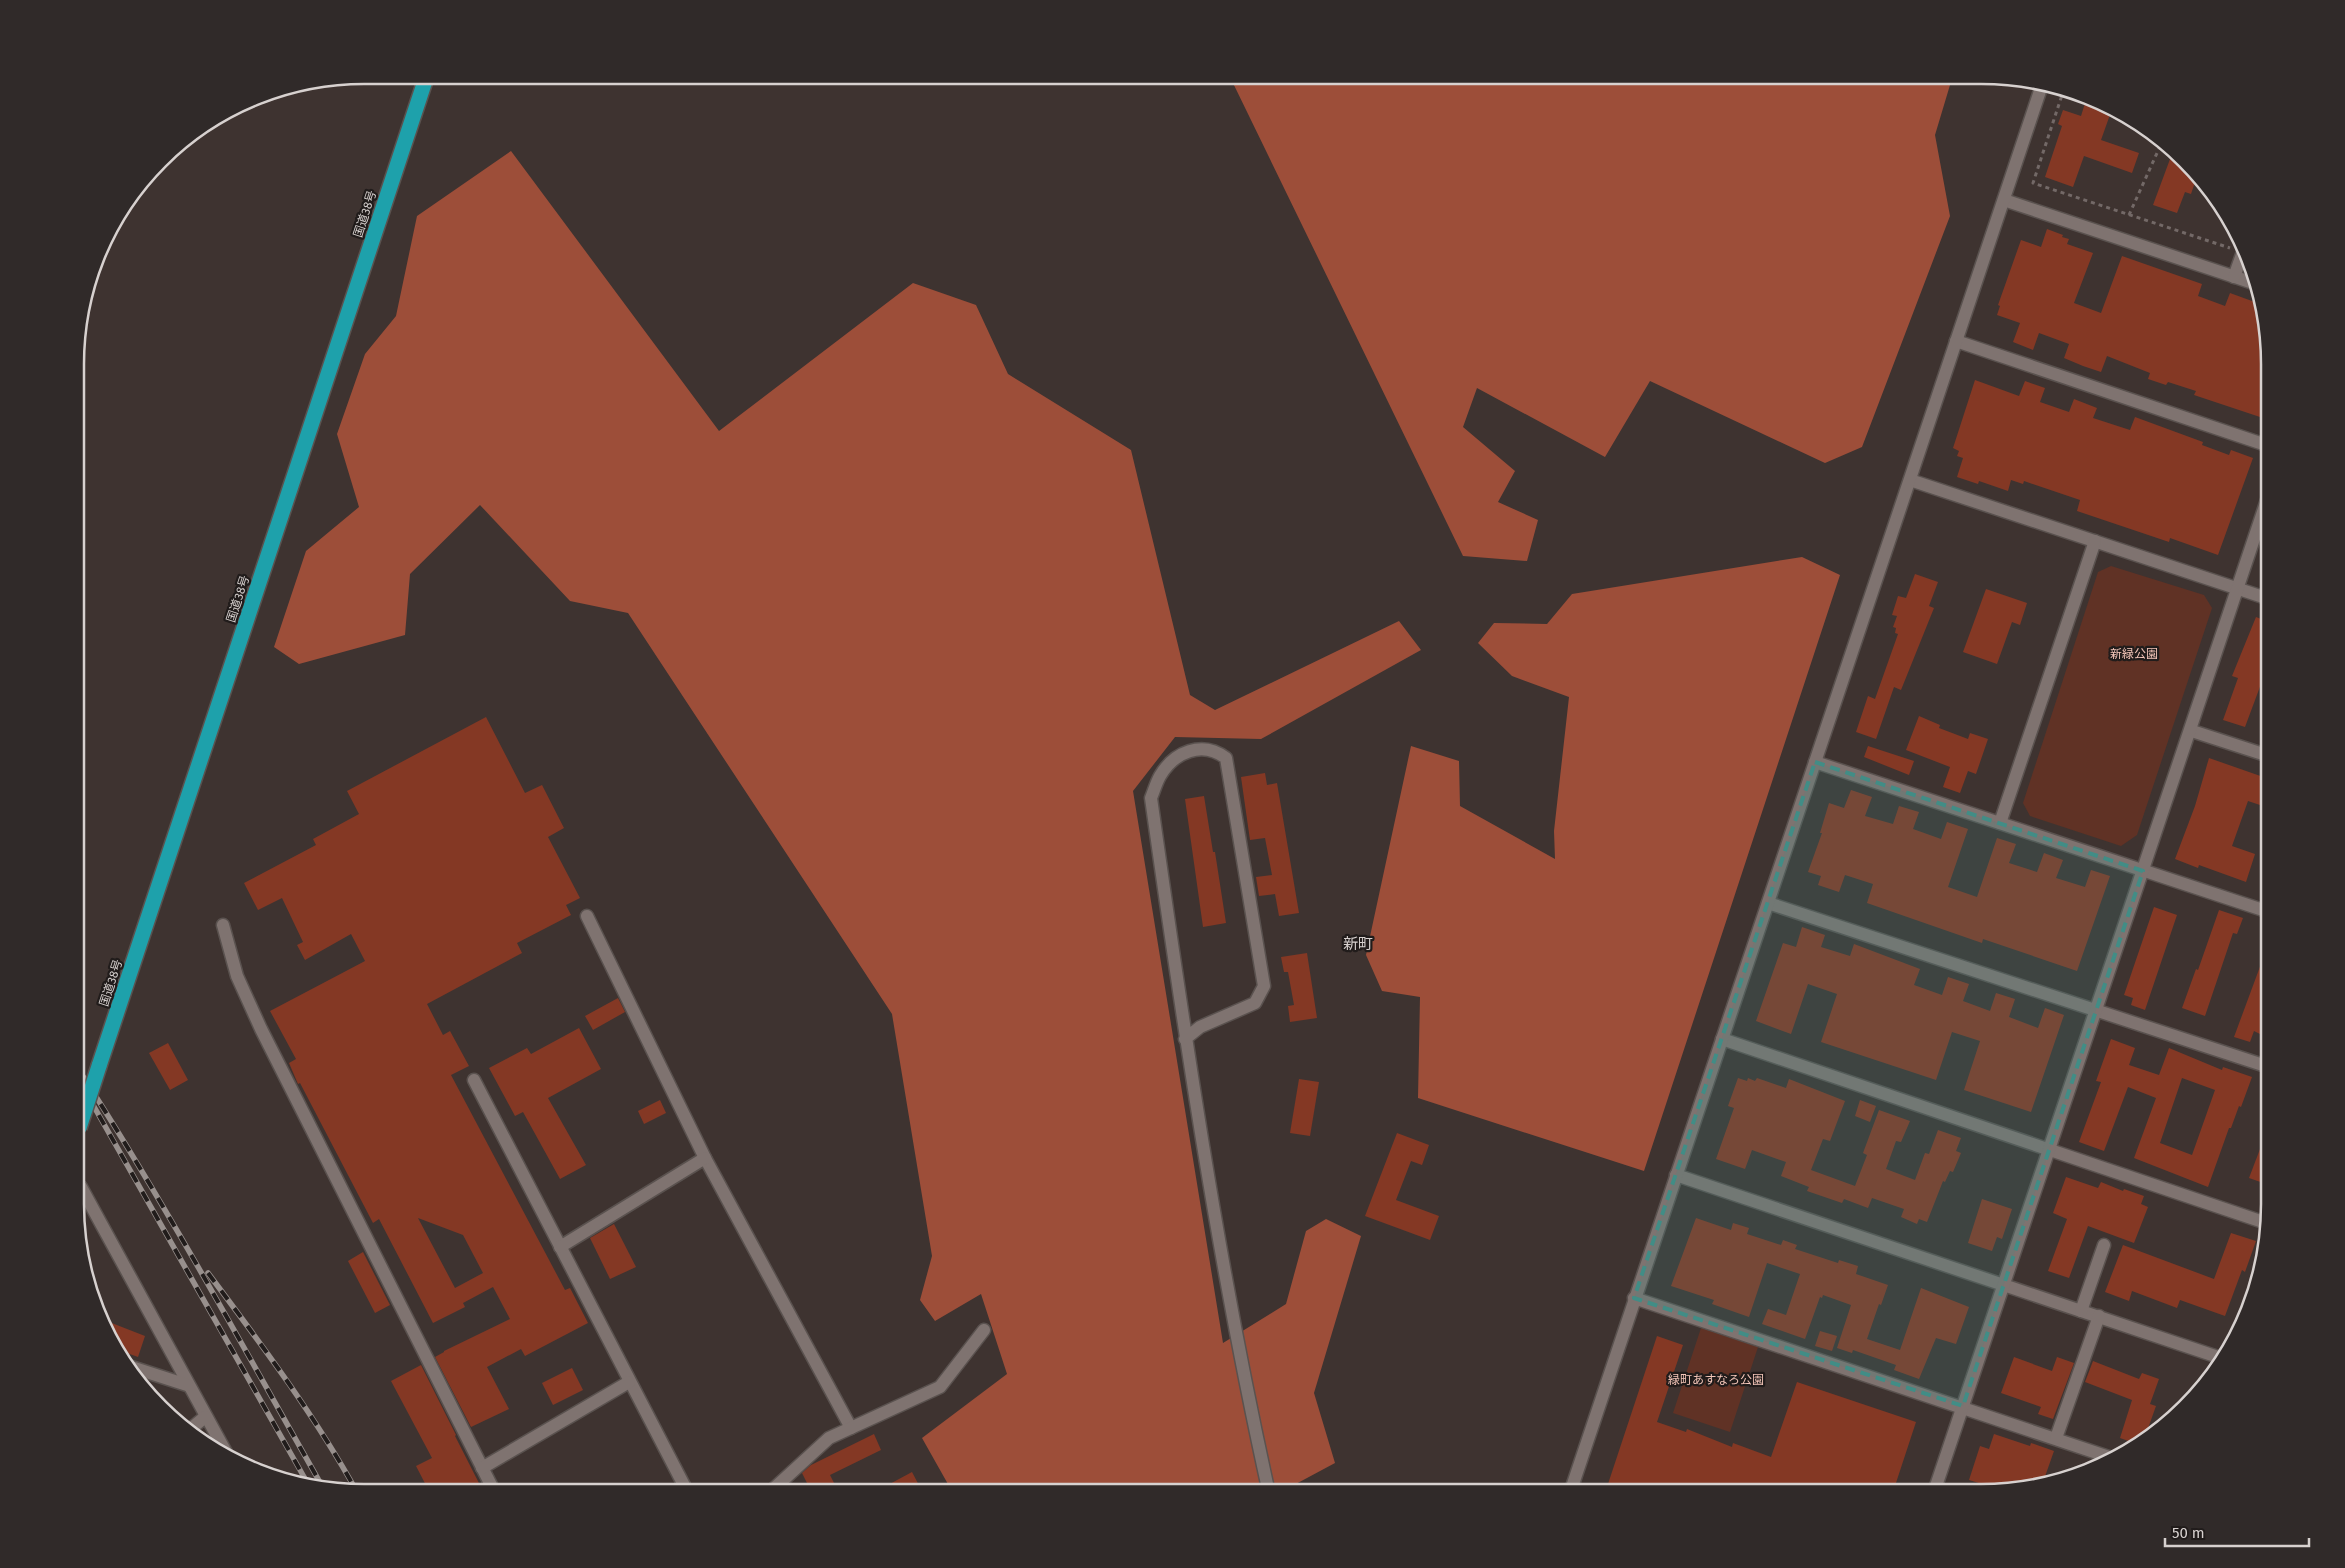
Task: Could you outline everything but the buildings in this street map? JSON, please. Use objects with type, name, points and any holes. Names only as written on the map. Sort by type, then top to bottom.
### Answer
[{"type":"highway","name":"国道38号","points":[[84,1112],[424,84]]},
{"type":"street","points":[[1573,1484],[2040,90]]},
{"type":"street","points":[[2004,200],[2249,282]]},
{"type":"street","points":[[2234,277],[2240,258]]},
{"type":"street","points":[[1956,341],[2261,443]]},
{"type":"street","points":[[1910,480],[2261,596]]},
{"type":"street","points":[[1937,1484],[2192,730],[2261,518]]},
{"type":"street","points":[[2000,823],[2094,541]]},
{"type":"street","points":[[2192,730],[2261,753]]},
{"type":"street","points":[[1185,1039],[1200,1027],[1255,1003],[1264,986],[1226,758],[1216,750],[1203,748],[1177,756],[1160,776],[1151,798],[1185,1039],[1244,1380],[1267,1484]]},
{"type":"street","points":[[1815,762],[2261,909]]},
{"type":"street","points":[[1768,903],[2261,1064]]},
{"type":"street","points":[[586,916],[705,1158],[850,1428]]},
{"type":"street","points":[[223,925],[237,976],[262,1029],[490,1484]]},
{"type":"street","points":[[1722,1039],[2261,1221]]},
{"type":"street","points":[[474,1080],[683,1484]]},
{"type":"street","points":[[560,1248],[705,1158]]},
{"type":"street","points":[[1676,1175],[2216,1356]]},
{"type":"street","points":[[84,1193],[187,1385],[222,1446]]},
{"type":"street","points":[[2081,1311],[2104,1245]]},
{"type":"street","points":[[1634,1298],[1963,1406],[2104,1455]]},
{"type":"street","points":[[2056,1438],[2099,1316]]},
{"type":"street","points":[[779,1484],[829,1438],[940,1387],[984,1330]]},
{"type":"street","points":[[138,1369],[187,1385]]},
{"type":"street","points":[[482,1468],[630,1382]]},
{"type":"street","points":[[193,1426],[205,1416]]},
{"type":"path","points":[[2062,96],[2033,183],[2236,248]]},
{"type":"path","points":[[2129,215],[2159,148]]},
{"type":"highlighted area","points":[[1815,762],[2143,871],[1963,1406],[1634,1298]]},
{"type":"green space","name":"新緑公園","points":[[2111,566],[2204,595],[2212,608],[2137,835],[2121,846],[2030,816],[2023,803],[2098,572]]},
{"type":"green space","name":"緑町あすなろ公園","points":[[1701,1328],[1758,1347],[1730,1432],[1673,1413]]},
{"type":"shaded area","points":[[1233,84],[1950,84],[1935,135],[1950,216],[1862,447],[1825,463],[1650,381],[1605,457],[1477,388],[1463,427],[1515,471],[1498,502],[1538,520],[1527,561],[1463,556]]},
{"type":"shaded area","points":[[511,151],[719,431],[913,283],[976,305],[1008,374],[1131,450],[1190,695],[1215,710],[1399,621],[1421,650],[1261,739],[1175,737],[1133,791],[1223,1343],[1286,1304],[1306,1231],[1326,1219],[1361,1236],[1314,1393],[1335,1463],[1296,1484],[948,1484],[922,1438],[1007,1374],[981,1294],[935,1321],[920,1300],[932,1256],[892,1014],[628,613],[570,601],[480,505],[410,574],[405,635],[299,664],[274,647],[306,551],[359,507],[337,434],[365,354],[396,316],[417,216]]},
{"type":"shaded area","points":[[1802,557],[1840,575],[1644,1171],[1418,1098],[1420,997],[1382,991],[1366,955],[1411,746],[1459,761],[1460,806],[1555,859],[1554,831],[1569,697],[1512,676],[1478,643],[1494,623],[1547,624],[1572,594]]},
{"type":"railway","points":[[84,1078],[172,1222],[319,1481]]},
{"type":"railway","points":[[88,1096],[305,1478]]},
{"type":"railway","points":[[208,1273],[305,1407],[352,1484]]},
{"type":"district","name":"新町","points":[[1358,944]]}]
